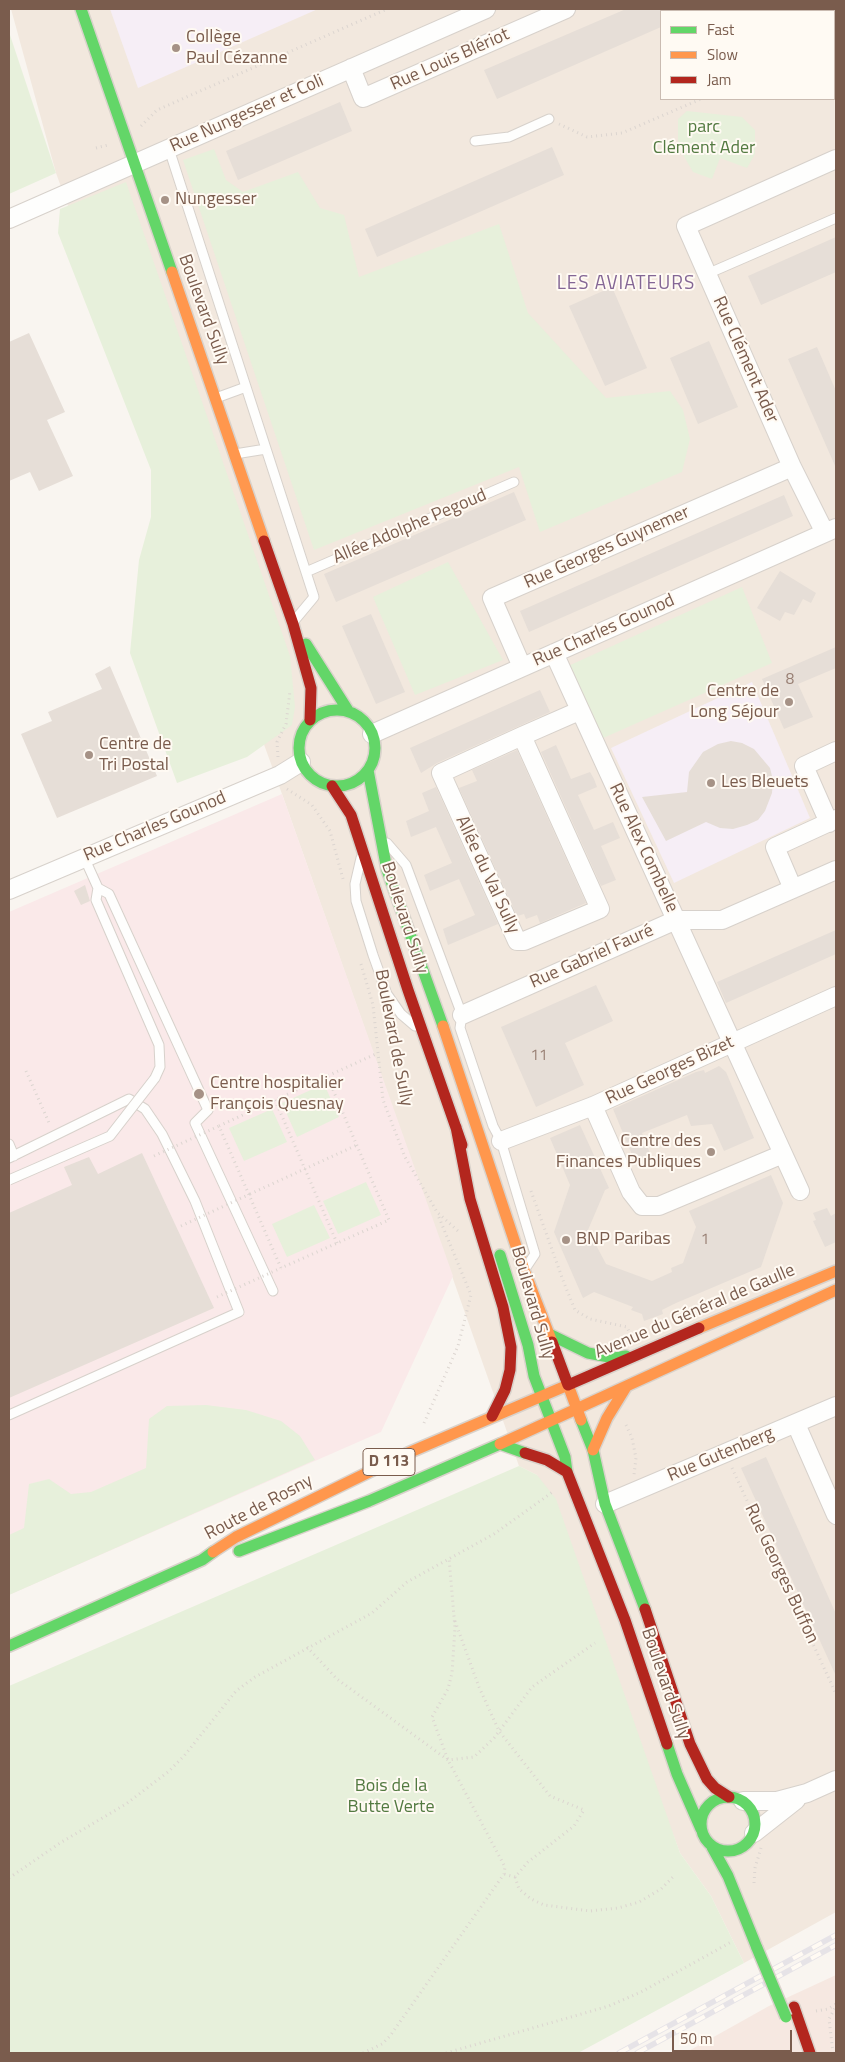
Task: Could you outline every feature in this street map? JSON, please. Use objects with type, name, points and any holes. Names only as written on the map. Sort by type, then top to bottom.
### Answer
[{"type":"main road","name":"Boulevard Sully","points":[[81,9],[293,624]]},
{"type":"main road","points":[[293,624],[349,712]]},
{"type":"main road","points":[[293,624],[311,688],[310,720],[299,740],[301,762],[313,778],[332,786],[352,783],[368,770],[374,759],[375,746],[372,734],[363,720],[349,712],[328,710],[310,720]]},
{"type":"main road","name":"Boulevard Sully","points":[[368,770],[379,837],[387,870],[442,1022],[524,1270],[593,1450],[605,1504],[644,1605],[671,1692],[695,1758],[707,1779],[715,1788],[736,1799]]},
{"type":"main road","name":"Boulevard Sully","points":[[332,786],[351,815],[364,851],[423,1032],[515,1299],[541,1396],[565,1457],[567,1472],[625,1620],[677,1774],[701,1829]]},
{"type":"main road","points":[[456,1127],[470,1199],[503,1307],[510,1347],[510,1370],[505,1390],[492,1416]]},
{"type":"main road","name":"Avenue du Général de Gaulle","points":[[568,1385],[836,1271]]},
{"type":"main road","name":"Avenue du Général de Gaulle","points":[[576,1409],[836,1290]]},
{"type":"main road","points":[[549,1334],[573,1347],[604,1357],[614,1358],[640,1353]]},
{"type":"main road","name":"D 113","points":[[541,1396],[568,1385]]},
{"type":"main road","points":[[593,1450],[606,1418],[626,1387]]},
{"type":"main road","name":"Route de Rosny","points":[[202,1560],[236,1537],[288,1511],[492,1416],[541,1396]]},
{"type":"main road","name":"D 113","points":[[552,1421],[576,1409]]},
{"type":"main road","name":"Route de Rosny","points":[[202,1560],[247,1549],[370,1501],[552,1421]]},
{"type":"main road","points":[[500,1444],[541,1457],[567,1472]]},
{"type":"main road","name":"D 113","points":[[9,1646],[202,1560]]},
{"type":"main road","points":[[748,1858],[756,1838],[754,1815],[736,1799],[714,1801],[703,1813],[701,1829],[728,1876],[786,2017],[797,2053]]},
{"type":"main road","points":[[712,1847],[720,1851],[736,1850],[756,1838]]},
{"type":"main road","points":[[750,1888],[766,1940],[794,2006],[810,2053]]},
{"type":"street","name":"Rue Nungesser et Coli","points":[[9,219],[486,9]]},
{"type":"street","name":"Rue Louis Blériot","points":[[351,68],[363,98],[566,9]]},
{"type":"street","name":"Rue Clément Ader","points":[[830,531],[792,467],[686,226],[836,159]]},
{"type":"street","name":"Rue Georges Guynemer","points":[[522,667],[492,598],[792,467]]},
{"type":"street","name":"Rue Charles Gounod","points":[[372,734],[830,531]]},
{"type":"street","name":"Rue Alex Combelle","points":[[554,654],[800,1191]]},
{"type":"street","name":"Allée du Val Sully","points":[[522,736],[600,908],[524,941],[517,940],[441,773],[522,736],[579,711]]},
{"type":"street","points":[[793,889],[775,846],[833,821],[804,766],[836,751]]},
{"type":"street","name":"Rue Charles Gounod","points":[[9,890],[280,775],[301,762]]},
{"type":"street","name":"Rue Gabriel Fauré","points":[[462,1014],[676,920],[722,920],[836,870]]},
{"type":"street","name":"Rue Georges Bizet","points":[[501,1141],[593,1106],[836,996]]},
{"type":"street","points":[[593,1106],[631,1192],[642,1206],[659,1206],[783,1154]]},
{"type":"street","name":"Rue Gutenberg","points":[[605,1504],[835,1409]]},
{"type":"street","points":[[796,1424],[836,1515]]},
{"type":"street","points":[[756,1838],[781,1810],[807,1793],[836,1780]]},
{"type":"street","points":[[736,1799],[777,1801],[807,1793]]},
{"type":"lane","points":[[475,141],[510,137],[549,120]]},
{"type":"lane","points":[[169,148],[314,597],[293,624]]},
{"type":"lane","points":[[707,274],[836,218]]},
{"type":"lane","points":[[216,398],[246,387]]},
{"type":"lane","points":[[235,454],[266,449]]},
{"type":"lane","name":"Allée Adolphe Pegoud","points":[[306,572],[514,482]]},
{"type":"lane","name":"Boulevard Sully","points":[[379,837],[392,848],[406,865],[462,1014],[460,1028],[493,1126],[501,1141],[535,1254],[524,1270]]},
{"type":"lane","points":[[364,851],[357,869],[355,884],[356,901],[373,955],[387,994],[395,1007],[423,1032]]},
{"type":"lane","points":[[9,1180],[110,1136],[154,1078],[160,1067],[159,1045],[96,900],[98,888],[84,857]]},
{"type":"lane","points":[[98,888],[109,894],[208,1110],[195,1123],[273,1291]]},
{"type":"lane","points":[[442,1022],[446,975]]},
{"type":"lane","points":[[9,1144],[12,1157],[129,1099],[145,1109],[162,1134],[195,1201],[239,1312],[9,1415]]},
{"type":"path","points":[[96,148],[126,140],[157,110],[387,9]]},
{"type":"path","points":[[549,120],[587,136],[622,133],[699,100]]},
{"type":"path","points":[[291,683],[286,724],[277,742],[280,775],[287,788],[312,805],[330,831],[344,882]]},
{"type":"path","name":"Boulevard de Sully","points":[[359,954],[373,1005],[383,1100],[405,1157],[437,1212],[462,1234]]},
{"type":"path","points":[[154,1156],[378,1053]]},
{"type":"path","points":[[26,1071],[52,1130]]},
{"type":"path","points":[[217,1297],[389,1220],[327,1076]]},
{"type":"path","points":[[275,1100],[337,1243]]},
{"type":"path","points":[[219,1126],[281,1268]]},
{"type":"path","points":[[181,1226],[357,1145]]},
{"type":"path","points":[[528,1182],[564,1283],[576,1310],[590,1319],[626,1327],[640,1353]]},
{"type":"path","points":[[422,1429],[458,1346],[471,1295],[437,1212]]},
{"type":"path","points":[[624,1423],[632,1438],[636,1458],[631,1482]]},
{"type":"path","name":"Rue Georges Buffon","points":[[726,1454],[836,1694]]},
{"type":"path","points":[[9,1878],[60,1843],[126,1804],[168,1772],[184,1756],[236,1691],[255,1677],[372,1613],[407,1582],[494,1534],[556,1490]]},
{"type":"path","points":[[363,2053],[382,2044],[390,2036],[504,1874],[506,1867],[448,1760],[432,1717],[448,1689],[453,1656],[453,1616],[449,1558]]},
{"type":"path","points":[[453,1616],[479,1687],[499,1731],[550,1796],[584,1810],[574,1826],[528,1862],[516,1878]]},
{"type":"path","points":[[307,1647],[337,1679],[448,1760],[474,1757],[499,1731],[532,1687],[595,1643]]},
{"type":"path","points":[[750,1888],[755,1868],[756,1838]]},
{"type":"path","points":[[504,1874],[516,1878]]},
{"type":"path","points":[[516,1878],[519,1890],[530,1899],[544,1905],[590,1911],[618,1908],[639,1902],[661,1889],[673,1876]]},
{"type":"path","points":[[446,2053],[609,2006],[641,1992],[714,1950],[750,1933]]},
{"type":"path","points":[[809,2012],[828,2009],[836,2005]]},
{"type":"path","points":[[834,2053],[829,2019],[836,2005]]},
{"type":"shaded area","points":[[11,9],[836,9],[836,1912],[744,1963],[711,1896],[680,1853],[537,1475],[519,1466],[282,794],[56,173]]},
{"type":"shaded area","name":"Collège Paul Cézanne","points":[[110,9],[318,9],[138,88]]},
{"type":"shaded area","name":"Les Bleuets","points":[[752,682],[810,818],[674,883],[611,748]]},
{"type":"shaded area","name":"Centre hospitalier François Quesnay","points":[[282,794],[453,1276],[381,1432],[9,1595],[9,912]]},
{"type":"shaded area","points":[[836,1975],[836,2053],[685,2053],[769,2006]]},
{"type":"green space","points":[[9,32],[56,173],[9,194]]},
{"type":"green space","name":"parc Clément Ader","points":[[687,111],[742,117],[755,130],[755,154],[747,168],[720,158],[712,179],[693,172],[678,146],[678,119]]},
{"type":"green space","points":[[214,149],[226,180],[243,192],[298,172],[320,208],[344,215],[359,277],[499,224],[528,313],[606,398],[670,391],[683,410],[690,439],[682,472],[540,532],[519,467],[314,550],[183,160]]},
{"type":"green space","points":[[126,182],[290,656],[295,707],[292,725],[247,757],[177,783],[130,653],[139,560],[151,517],[151,470],[58,233],[60,209]]},
{"type":"green space","points":[[448,562],[503,660],[415,695],[373,597]]},
{"type":"green space","points":[[742,587],[772,663],[601,739],[566,667]]},
{"type":"green space","points":[[324,1084],[339,1117],[297,1137],[282,1103]]},
{"type":"green space","points":[[272,1109],[287,1142],[244,1161],[229,1128]]},
{"type":"green space","points":[[366,1182],[381,1215],[338,1234],[323,1201]]},
{"type":"green space","points":[[314,1205],[330,1238],[287,1257],[272,1224]]},
{"type":"green space","points":[[206,1405],[246,1410],[281,1421],[300,1436],[315,1460],[9,1595],[9,1535],[24,1528],[29,1484],[49,1479],[71,1494],[91,1492],[146,1468],[149,1419],[167,1406]]},
{"type":"green space","name":"Bois de la Butte Verte","points":[[519,1466],[537,1475],[556,1499],[680,1853],[711,1896],[744,1963],[578,2053],[9,2053],[9,1686]]},
{"type":"building","points":[[626,9],[661,9],[660,27],[497,99],[484,70]]},
{"type":"building","points":[[340,102],[352,131],[238,180],[226,151]]},
{"type":"building","points":[[552,147],[564,175],[377,257],[365,229]]},
{"type":"building","points":[[836,237],[836,272],[761,305],[748,276]]},
{"type":"building","points":[[612,287],[647,368],[605,386],[569,306]]},
{"type":"building","points":[[29,333],[65,412],[47,420],[73,476],[39,491],[30,472],[9,481],[9,342]]},
{"type":"building","points":[[709,341],[738,407],[698,424],[670,358]]},
{"type":"building","points":[[817,347],[836,391],[836,468],[788,359]]},
{"type":"building","points":[[514,492],[526,520],[336,602],[324,574]]},
{"type":"building","points":[[784,495],[793,516],[529,632],[520,611]]},
{"type":"building","points":[[780,571],[816,593],[811,603],[803,599],[794,615],[785,612],[780,621],[757,608]]},
{"type":"building","points":[[371,614],[405,692],[376,704],[342,626]]},
{"type":"building","name":"Centre de Long Séjour","points":[[836,647],[836,668],[798,684],[813,717],[784,729],[762,679]]},
{"type":"building","name":"Centre de Tri Postal","points":[[110,666],[157,776],[57,818],[21,734],[52,721],[48,712],[102,689],[95,674]]},
{"type":"building","points":[[540,690],[550,712],[437,763],[421,773],[410,748]]},
{"type":"building","points":[[731,741],[742,743],[754,749],[770,768],[773,780],[772,793],[765,811],[758,820],[747,825],[733,829],[720,828],[706,822],[666,841],[642,797],[687,792],[689,772],[703,752],[718,744]]},
{"type":"building","points":[[556,745],[571,779],[590,772],[594,779],[597,787],[578,795],[594,830],[613,822],[620,838],[601,846],[616,880],[601,886],[541,752]]},
{"type":"building","points":[[517,750],[586,903],[540,923],[537,915],[526,919],[524,914],[517,916],[459,788],[477,781],[472,770]]},
{"type":"building","points":[[436,787],[498,924],[448,945],[443,929],[475,915],[459,879],[430,891],[424,875],[452,863],[436,827],[411,837],[406,821],[429,811],[422,793]]},
{"type":"building","points":[[85,885],[90,901],[81,905],[74,891]]},
{"type":"building","points":[[836,930],[836,954],[726,1003],[717,982]]},
{"type":"building","points":[[596,985],[613,1021],[565,1043],[584,1085],[536,1107],[501,1027]]},
{"type":"building","points":[[719,1066],[726,1072],[754,1138],[724,1151],[712,1124],[691,1126],[687,1115],[642,1133],[651,1156],[635,1162],[613,1109],[696,1072],[704,1070],[705,1073]]},
{"type":"building","points":[[580,1125],[609,1188],[605,1190],[588,1230],[606,1264],[652,1281],[672,1272],[671,1268],[683,1263],[696,1227],[689,1211],[771,1175],[783,1203],[761,1267],[676,1303],[662,1310],[663,1314],[644,1321],[642,1314],[631,1310],[633,1307],[594,1292],[583,1298],[554,1232],[570,1185],[550,1138]]},
{"type":"building","points":[[142,1153],[214,1308],[9,1398],[9,1213],[72,1185],[64,1167],[89,1157],[98,1174]]},
{"type":"building","points":[[827,1208],[831,1216],[836,1213],[836,1242],[825,1247],[813,1221],[816,1220],[813,1213]]},
{"type":"building","points":[[766,1457],[836,1614],[836,1676],[741,1468]]},
{"type":"railway","points":[[619,2053],[836,1935]]},
{"type":"railway","points":[[637,2053],[836,1945]]},
{"type":"traffic: fast","points":[[81,9],[172,272]]},
{"type":"traffic: fast","points":[[306,644],[349,712]]},
{"type":"traffic: fast","points":[[337,710],[352,713],[364,721],[372,733],[375,748],[372,763],[364,775],[352,783],[337,786],[322,783],[310,775],[302,763],[299,748],[302,733],[310,721],[322,713],[337,710]]},
{"type":"traffic: fast","points":[[368,770],[387,870],[443,1026]]},
{"type":"traffic: fast","points":[[500,1255],[528,1345],[534,1376],[565,1457],[567,1472]]},
{"type":"traffic: fast","points":[[549,1334],[588,1353],[614,1358],[626,1356]]},
{"type":"traffic: fast","points":[[581,1420],[593,1450],[605,1504],[645,1609]]},
{"type":"traffic: fast","points":[[239,1551],[369,1501],[500,1444],[525,1453]]},
{"type":"traffic: fast","points":[[9,1646],[202,1560],[213,1552]]},
{"type":"traffic: fast","points":[[667,1744],[677,1774],[701,1829]]},
{"type":"traffic: fast","points":[[723,1797],[733,1797],[743,1801],[751,1809],[755,1824],[751,1839],[743,1847],[733,1851],[723,1851],[713,1847],[705,1839],[701,1829],[701,1819],[705,1809],[713,1801],[723,1797]]},
{"type":"traffic: fast","points":[[712,1847],[728,1876],[757,1948]]},
{"type":"traffic: fast","points":[[757,1948],[786,2017]]},
{"type":"traffic: slow","points":[[172,272],[264,541]]},
{"type":"traffic: slow","points":[[443,1026],[524,1270],[552,1342]]},
{"type":"traffic: slow","points":[[699,1328],[836,1271]]},
{"type":"traffic: slow","points":[[500,1444],[836,1290]]},
{"type":"traffic: slow","points":[[213,1552],[236,1537],[408,1453],[568,1385],[581,1420]]},
{"type":"traffic: slow","points":[[593,1450],[607,1418],[626,1387]]},
{"type":"traffic: jam","points":[[264,541],[293,624],[311,688],[310,720]]},
{"type":"traffic: jam","points":[[332,786],[351,815],[408,990],[462,1145]]},
{"type":"traffic: jam","points":[[456,1127],[470,1199],[503,1307],[511,1347],[510,1370],[505,1390],[492,1416]]},
{"type":"traffic: jam","points":[[552,1342],[568,1385],[699,1328]]},
{"type":"traffic: jam","points":[[525,1453],[547,1460],[567,1472],[625,1620],[667,1744]]},
{"type":"traffic: jam","points":[[645,1609],[690,1744],[707,1779],[715,1788],[729,1797]]},
{"type":"traffic: jam","points":[[794,2007],[810,2053]]},
{"type":"place","name":"Collège Paul Cézanne","points":[[176,48]]},
{"type":"place","name":"Nungesser","points":[[165,200]]},
{"type":"place","name":"Centre de Long Séjour","points":[[789,702]]},
{"type":"place","name":"Centre de Tri Postal","points":[[89,755]]},
{"type":"place","name":"Les Bleuets","points":[[711,783]]},
{"type":"place","name":"Centre hospitalier François Quesnay","points":[[199,1094]]},
{"type":"place","name":"Centre des Finances Publiques","points":[[711,1152]]},
{"type":"place","name":"BNP Paribas","points":[[566,1240]]},
{"type":"district","name":"LES AVIATEURS","points":[[626,284]]}]
